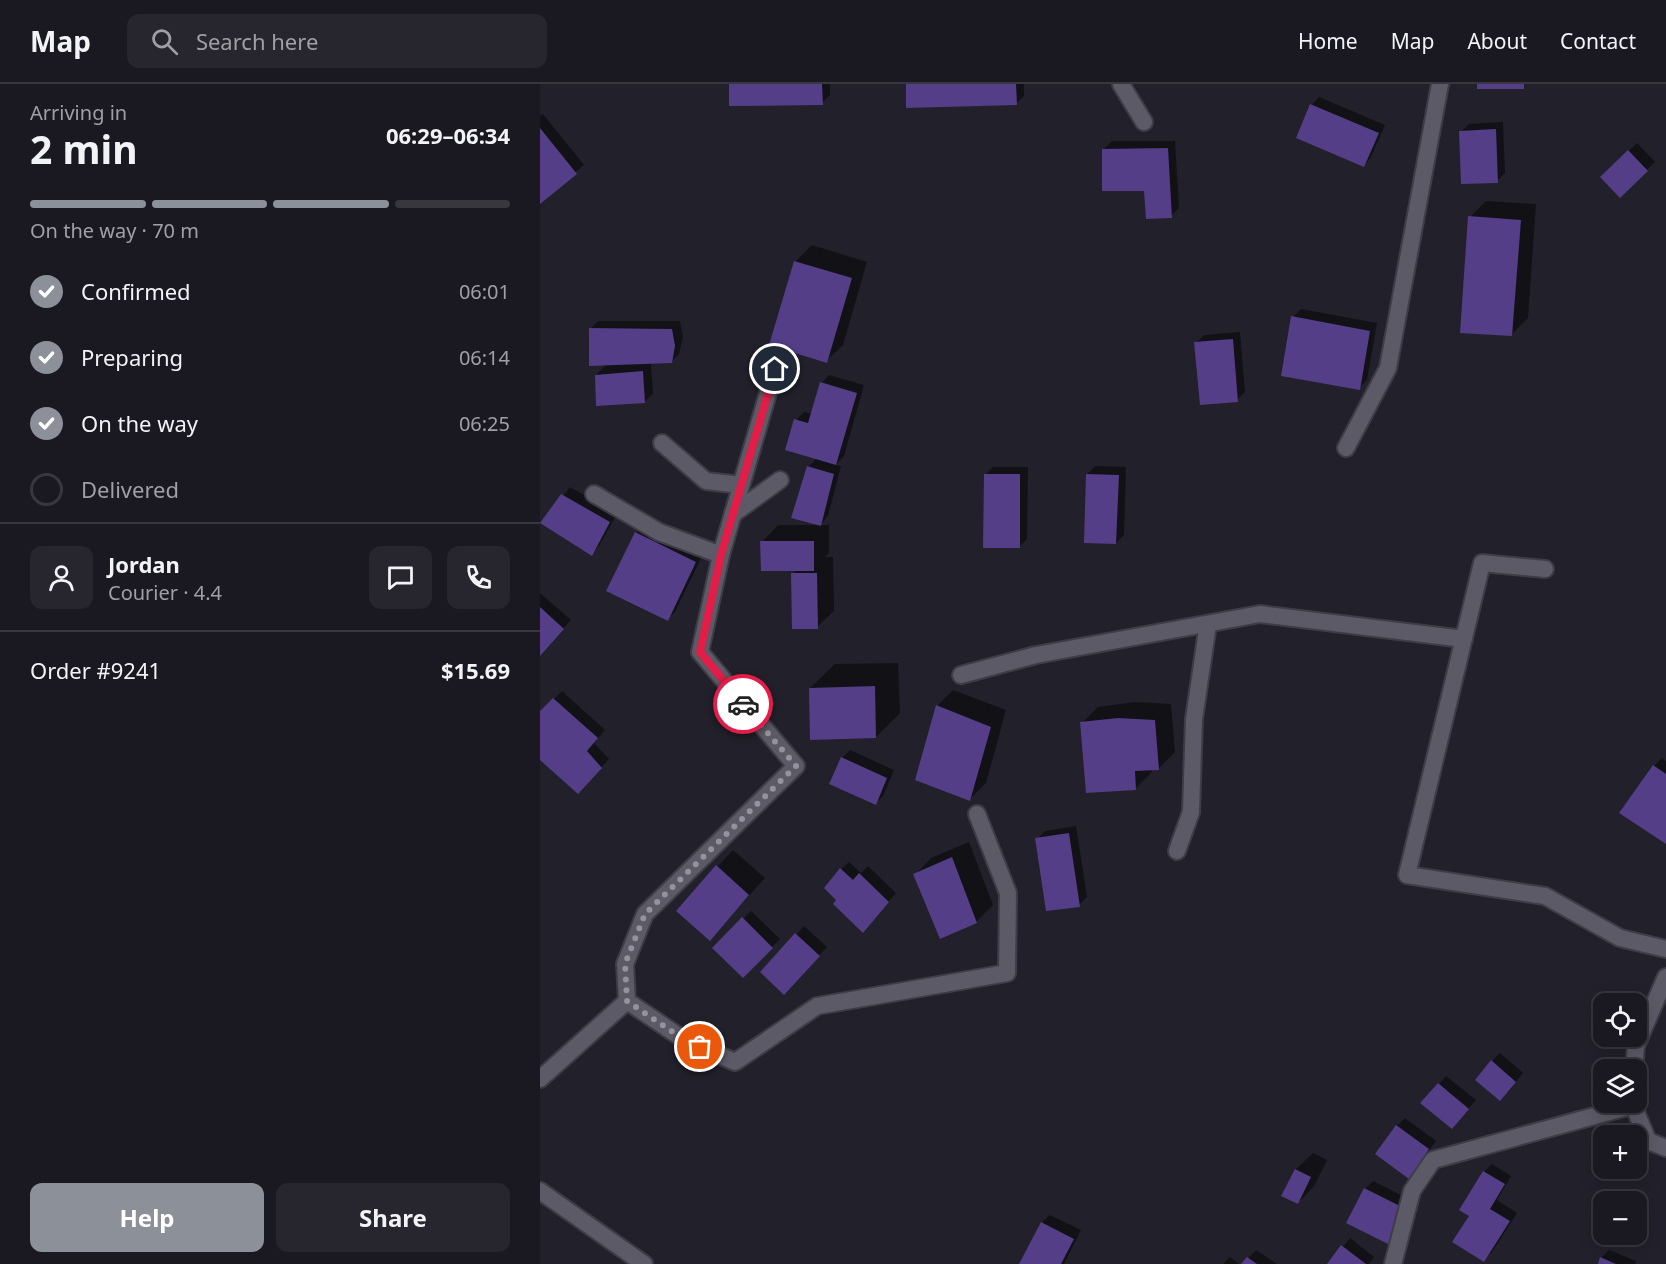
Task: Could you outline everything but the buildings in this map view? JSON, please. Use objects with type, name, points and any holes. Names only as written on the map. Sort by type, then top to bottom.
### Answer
[{"type":"street","points":[[1121,84],[1144,122]]},
{"type":"street","points":[[1346,448],[1388,368],[1440,84]]},
{"type":"street","points":[[627,1001],[625,964],[645,914],[796,766],[700,652],[721,555],[775,369]]},
{"type":"street","points":[[662,443],[706,481],[741,485]]},
{"type":"street","points":[[733,514],[780,480]]},
{"type":"street","points":[[594,494],[659,532],[721,555]]},
{"type":"street","points":[[1545,569],[1482,563],[1407,876],[1545,896],[1620,938],[1666,949]]},
{"type":"street","points":[[961,675],[1036,655],[1260,614],[1464,639]]},
{"type":"street","points":[[1177,851],[1191,812],[1194,719],[1208,624]]},
{"type":"street","points":[[627,1001],[683,1039],[735,1062],[817,1006],[1007,973],[1008,892],[977,814]]},
{"type":"street","points":[[1635,1059],[1636,1046],[1666,977]]},
{"type":"street","points":[[540,1079],[627,1001]]},
{"type":"street","points":[[1393,1264],[1412,1191],[1433,1160],[1599,1113]]},
{"type":"street","points":[[1635,1113],[1648,1141],[1666,1148]]},
{"type":"street","points":[[540,1191],[644,1264]]},
{"type":"way so far","points":[[700,1047],[683,1039],[627,1001],[625,964],[645,914],[796,766],[743,704]]},
{"type":"route","points":[[743,704],[700,652],[721,555],[775,369]]}]
